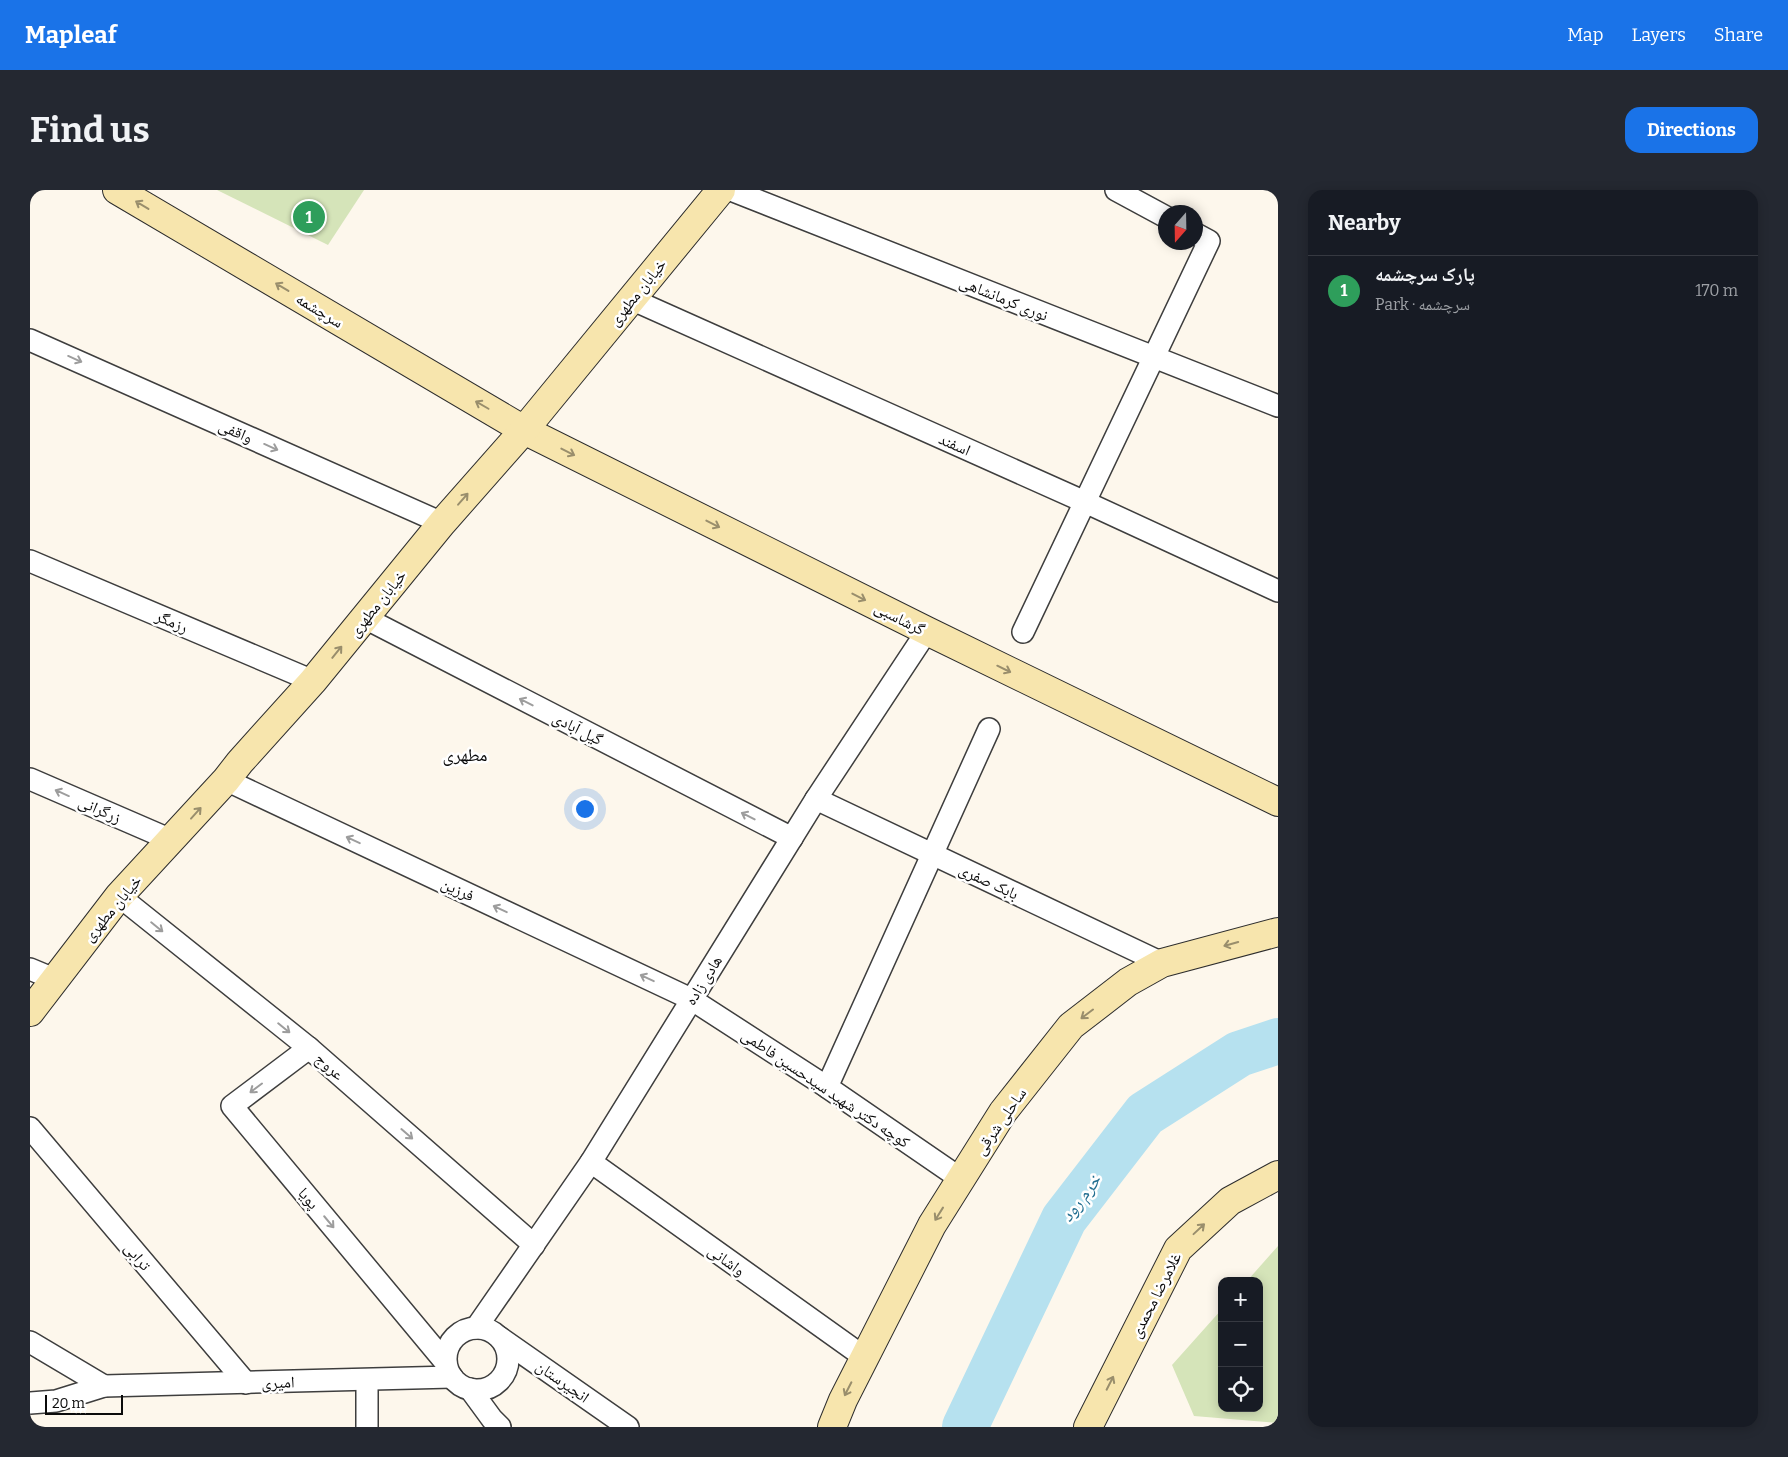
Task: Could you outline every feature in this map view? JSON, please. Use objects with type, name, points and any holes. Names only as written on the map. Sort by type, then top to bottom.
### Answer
[{"type":"main road","name":"سرچشمه","points":[[117,190],[524,430]]},
{"type":"main road","name":"خیابان مطهری","points":[[30,1012],[42,974],[171,840],[313,681],[442,523],[524,430],[721,190]]},
{"type":"main road","name":"گرشاسبی","points":[[524,430],[927,631],[1278,802]]},
{"type":"main road","name":"ساحلی شرقی","points":[[832,1427],[842,1400],[932,1225],[1003,1112],[1071,1026],[1128,982],[1162,963],[1278,932]]},
{"type":"main road","name":"غلامرضا محمدی","points":[[1088,1427],[1178,1249],[1230,1201],[1278,1175]]},
{"type":"street","name":"نوری کرمانشاهی","points":[[731,190],[1278,406]]},
{"type":"street","points":[[1116,190],[1158,213]]},
{"type":"street","points":[[1023,632],[1154,357],[1197,250]]},
{"type":"street","name":"اسفند","points":[[631,299],[1278,590]]},
{"type":"street","name":"واقفی","points":[[30,340],[442,523]]},
{"type":"street","name":"رزمگر","points":[[30,561],[313,681]]},
{"type":"street","name":"گیل آبادی","points":[[364,618],[792,838]]},
{"type":"street","name":"هادی زاده","points":[[476,1328],[591,1162],[816,799],[927,631]]},
{"type":"street","points":[[828,1087],[989,729]]},
{"type":"street","name":"زرگرانی","points":[[30,779],[171,840]]},
{"type":"street","name":"فرزین","points":[[226,780],[691,999]]},
{"type":"street","name":"بابک صفری","points":[[816,799],[1162,963]]},
{"type":"street","name":"عروج","points":[[119,896],[309,1048],[534,1245]]},
{"type":"street","name":"کوچه دکتر شهید سیدحسین فاطمی","points":[[691,999],[828,1087],[960,1179]]},
{"type":"street","name":"پویا","points":[[309,1048],[232,1106],[449,1370]]},
{"type":"street","name":"ترابی","points":[[30,1128],[246,1383]]},
{"type":"street","name":"واشانی","points":[[591,1162],[864,1358]]},
{"type":"street","points":[[476,1328],[488,1330],[498,1336],[506,1347],[508,1360],[505,1373],[496,1384],[484,1389],[470,1389],[460,1385],[449,1370],[447,1350],[453,1339],[463,1331],[476,1328]]},
{"type":"street","name":"انجیرستان","points":[[498,1336],[628,1427]]},
{"type":"street","points":[[30,1342],[104,1386]]},
{"type":"street","name":"امیری","points":[[30,1403],[56,1401],[104,1386],[367,1380],[449,1370]]},
{"type":"street","points":[[367,1380],[367,1427]]},
{"type":"street","points":[[470,1389],[493,1424]]},
{"type":"green space","points":[[217,190],[364,190],[328,245]]},
{"type":"green space","points":[[1278,1246],[1278,1423],[1194,1416],[1172,1365],[1218,1313],[1218,1412],[1263,1412],[1263,1277],[1251,1277]]},
{"type":"waterway","name":"خرم رود","points":[[965,1427],[1064,1219],[1145,1114],[1239,1054],[1278,1041]]},
{"type":"place","name":"پارک سرچشمه","points":[[309,217]]},
{"type":"district","name":"مطهری","points":[[465,755]]}]
